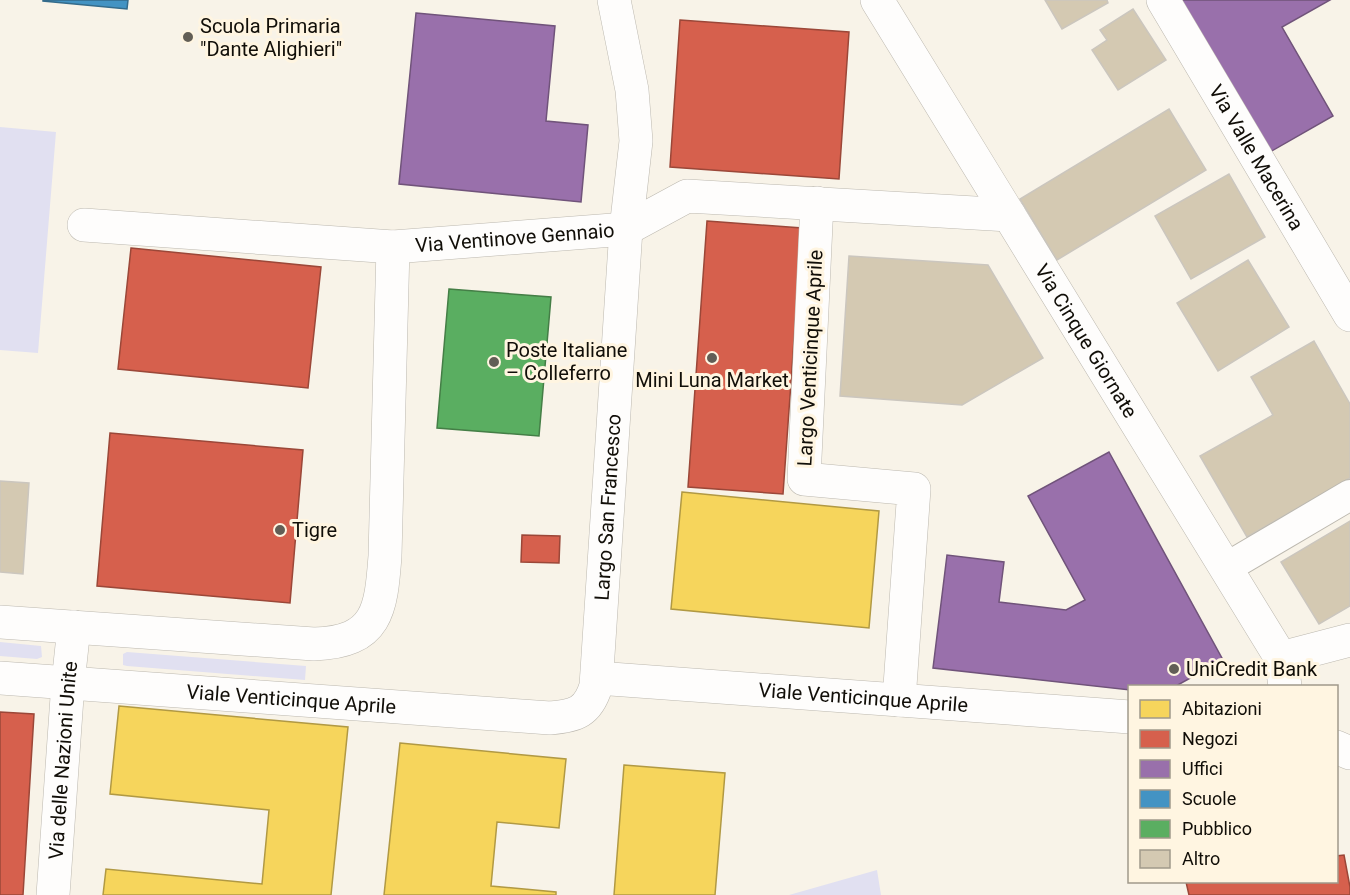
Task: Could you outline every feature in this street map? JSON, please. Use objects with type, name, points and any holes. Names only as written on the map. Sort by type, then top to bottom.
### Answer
[{"type":"street","name":"Largo San Francesco","points":[[582,710],[588,705],[593,695],[597,678],[626,229],[636,141],[632,90],[614,0]]},
{"type":"street","name":"Via Cinque Giornate","points":[[877,0],[1226,568],[1283,672]]},
{"type":"street","name":"Via Valle Macerina","points":[[1163,0],[1350,315]]},
{"type":"street","name":"Via Ventinove Gennaio","points":[[84,225],[393,247],[626,229],[687,196],[1009,215]]},
{"type":"street","name":"Largo Venticinque Aprile","points":[[817,203],[804,479],[914,489],[899,700]]},
{"type":"street","points":[[0,622],[314,644],[341,641],[362,630],[377,611],[383,591],[393,247]]},
{"type":"street","points":[[1226,568],[1350,495]]},
{"type":"street","name":"Via delle Nazioni Unite","points":[[54,895],[68,683],[74,627]]},
{"type":"street","points":[[1283,672],[1350,640]]},
{"type":"street","name":"Viale Venticinque Aprile","points":[[0,678],[550,718],[568,716],[582,710]]},
{"type":"street","name":"Viale Venticinque Aprile","points":[[597,678],[1128,717]]},
{"type":"shaded area","points":[[0,127],[56,132],[38,353],[0,350]]},
{"type":"shaded area","points":[[0,642],[41,646],[42,657],[37,659],[0,656]]},
{"type":"shaded area","points":[[127,652],[306,666],[305,680],[127,666],[123,665],[123,654]]},
{"type":"shaded area","points":[[877,870],[881,895],[789,895]]},
{"type":"building: Abitazioni","points":[[682,492],[879,511],[869,628],[671,609]]},
{"type":"building: Abitazioni","points":[[119,706],[348,727],[331,895],[103,895],[106,869],[262,884],[269,810],[110,794]]},
{"type":"building: Abitazioni","points":[[400,743],[566,759],[559,828],[497,822],[491,886],[556,892],[556,895],[384,895]]},
{"type":"building: Abitazioni","points":[[624,765],[725,773],[715,895],[614,895]]},
{"type":"building: Negozi","points":[[680,20],[849,32],[839,179],[670,167]]},
{"type":"building: Negozi","points":[[707,221],[802,228],[783,494],[688,487]]},
{"type":"building: Negozi","points":[[131,248],[321,267],[308,388],[118,369]]},
{"type":"building: Negozi","points":[[110,433],[303,450],[290,603],[97,586]]},
{"type":"building: Negozi","points":[[522,535],[560,536],[559,563],[521,562]]},
{"type":"building: Negozi","points":[[0,712],[34,714],[23,895],[0,895]]},
{"type":"building: Negozi","points":[[1344,855],[1350,895],[1189,895],[1186,883],[1338,883],[1338,856]]},
{"type":"building: Uffici","points":[[1174,0],[1330,0],[1282,27],[1333,116],[1263,156]]},
{"type":"building: Uffici","points":[[416,13],[555,26],[546,121],[588,125],[581,202],[399,184]]},
{"type":"building: Uffici","points":[[1109,452],[1223,660],[1178,685],[1128,685],[1128,690],[933,668],[947,555],[1004,562],[999,602],[1066,610],[1085,600],[1028,496]]},
{"type":"building: Scuole","points":[[43,0],[128,0],[127,9]]},
{"type":"building: Pubblico","name":"Poste Italiane – Colleferro","points":[[449,289],[551,297],[539,436],[437,428]]},
{"type":"building: Altro","points":[[1045,0],[1107,0],[1108,3],[1062,29]]},
{"type":"building: Altro","points":[[1133,9],[1166,60],[1118,90],[1092,50],[1107,40],[1100,30]]},
{"type":"building: Altro","points":[[1169,109],[1206,170],[1057,260],[1020,199]]},
{"type":"building: Altro","points":[[1229,174],[1265,237],[1191,279],[1155,216]]},
{"type":"building: Altro","points":[[849,256],[988,265],[1043,358],[962,405],[840,396]]},
{"type":"building: Altro","points":[[1248,260],[1289,327],[1218,371],[1177,303]]},
{"type":"building: Altro","points":[[1314,341],[1350,404],[1350,478],[1247,537],[1200,456],[1273,415],[1251,377]]},
{"type":"building: Altro","points":[[0,481],[29,483],[23,574],[0,572]]},
{"type":"building: Altro","points":[[1350,521],[1350,606],[1319,624],[1281,562]]},
{"type":"place","name":"Scuola Primaria \"Dante Alighieri\"","points":[[188,37]]},
{"type":"place","name":"Mini Luna Market","points":[[712,358]]},
{"type":"place","name":"Poste Italiane – Colleferro","points":[[494,362]]},
{"type":"place","name":"Tigre","points":[[280,530]]},
{"type":"place","name":"UniCredit Bank","points":[[1174,669]]}]
